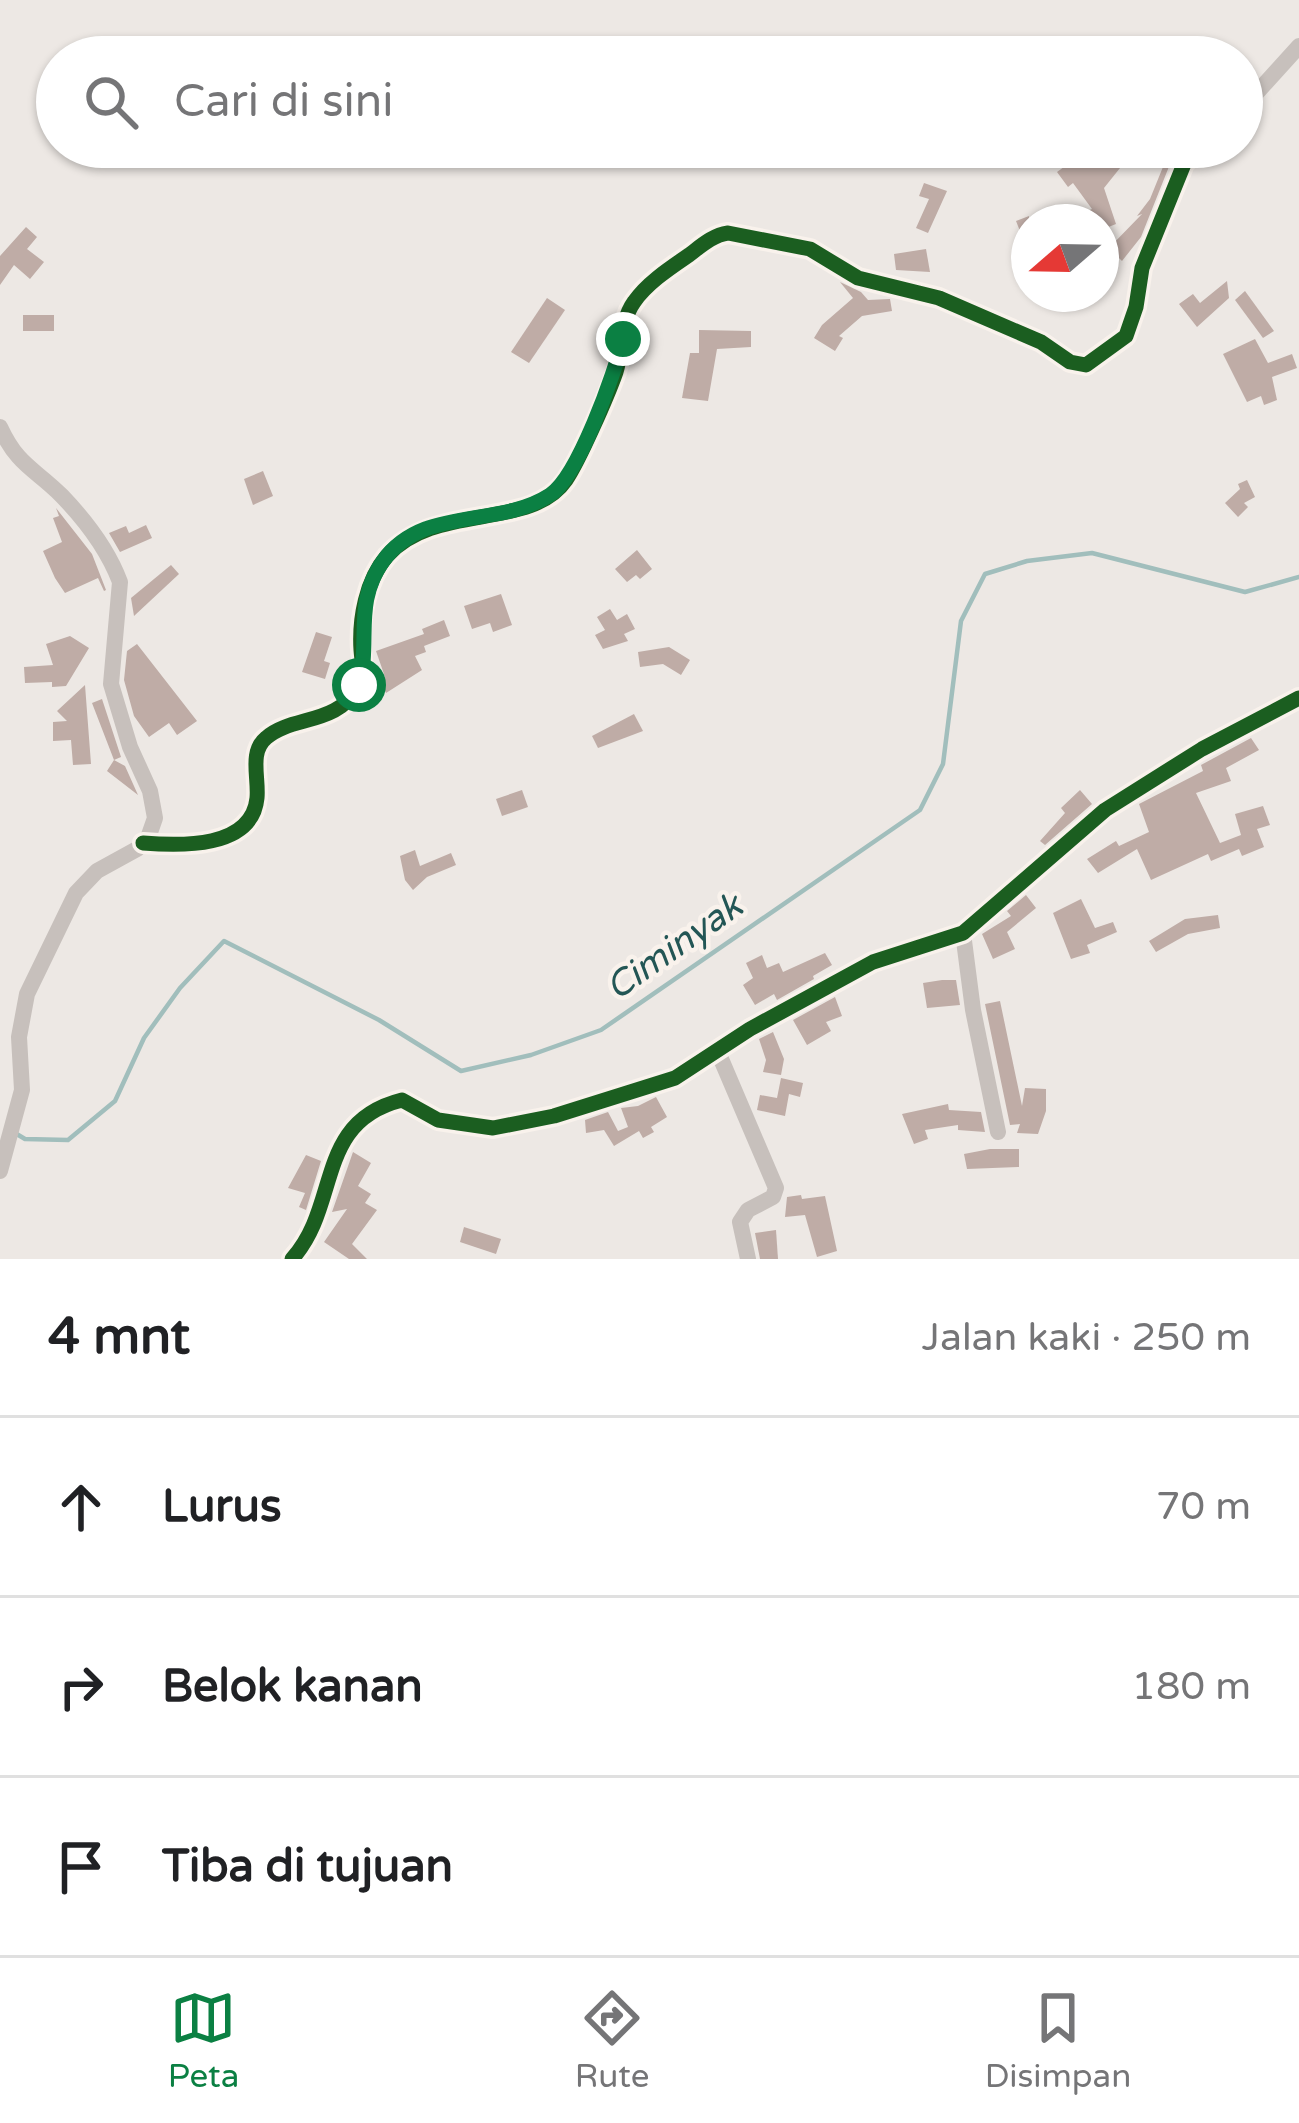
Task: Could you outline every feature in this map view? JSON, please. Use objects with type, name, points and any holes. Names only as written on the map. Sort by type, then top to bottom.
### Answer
[{"type":"street","points":[[1263,86],[1299,46]]},
{"type":"street","points":[[143,843],[196,845],[251,818],[257,801],[256,754],[261,741],[341,707],[359,685],[364,669],[361,623],[370,584],[385,558],[427,526],[528,505],[566,481],[616,372],[632,304],[674,265],[718,234],[810,249],[858,278],[939,298],[1041,342],[1070,362],[1086,365],[1126,336],[1142,268],[1182,168]]},
{"type":"street","points":[[0,427],[18,461],[62,496],[85,524],[108,555],[120,582],[111,684],[130,747],[151,790],[155,818],[143,843],[88,877],[76,893],[27,994],[19,1037],[22,1090],[0,1172]]},
{"type":"street","points":[[292,1259],[314,1228],[332,1161],[344,1138],[388,1104],[402,1100],[439,1120],[493,1128],[554,1116],[664,1082],[873,962],[963,934],[1105,810],[1202,749],[1299,698]]},
{"type":"street","points":[[963,934],[998,1132]]},
{"type":"street","points":[[718,1052],[776,1188],[770,1199],[748,1210],[740,1222],[748,1259]]},
{"type":"building","points":[[1062,168],[1120,168],[1104,188],[1109,204],[1088,204],[1073,183],[1068,187],[1057,172]]},
{"type":"building","points":[[1163,168],[1168,168],[1141,237],[1122,261],[1119,238],[1142,214],[1137,216]]},
{"type":"building","points":[[924,183],[947,191],[928,233],[916,228],[929,199],[919,196]]},
{"type":"building","points":[[26,227],[37,237],[27,249],[44,262],[30,279],[14,265],[0,285],[0,256]]},
{"type":"building","points":[[926,249],[930,272],[896,270],[894,254]]},
{"type":"building","points":[[1227,281],[1229,298],[1197,327],[1179,304],[1193,294],[1200,303]]},
{"type":"building","points":[[840,282],[868,300],[890,299],[892,311],[862,316],[839,336],[843,338],[835,351],[814,338],[853,298]]},
{"type":"building","points":[[1245,291],[1274,331],[1263,338],[1235,300]]},
{"type":"building","points":[[547,298],[565,310],[529,363],[511,352]]},
{"type":"building","points":[[23,315],[54,315],[54,331],[23,331]]},
{"type":"building","points":[[699,330],[751,331],[751,347],[717,349],[708,401],[682,398],[690,353],[699,353]]},
{"type":"building","points":[[1255,339],[1268,363],[1292,354],[1297,368],[1272,377],[1277,400],[1264,405],[1261,396],[1247,402],[1223,354]]},
{"type":"building","points":[[263,471],[273,496],[253,505],[244,479]]},
{"type":"building","points":[[1247,480],[1255,497],[1244,503],[1248,507],[1238,517],[1225,503],[1240,489],[1238,484]]},
{"type":"building","points":[[56,508],[92,554],[106,590],[98,578],[65,593],[55,578],[43,551],[62,542],[53,518],[59,516]]},
{"type":"building","points":[[146,525],[152,538],[120,552],[109,533],[126,526],[129,533]]},
{"type":"building","points":[[637,550],[652,569],[627,582],[615,569]]},
{"type":"building","points":[[171,565],[179,574],[134,616],[131,598]]},
{"type":"building","points":[[501,594],[512,625],[493,632],[490,623],[472,629],[464,606]]},
{"type":"building","points":[[610,609],[617,620],[627,614],[635,629],[624,634],[628,641],[603,649],[595,635],[605,630],[597,617]]},
{"type":"building","points":[[444,620],[450,636],[424,646],[426,652],[415,656],[422,670],[386,693],[379,680],[385,677],[376,651],[424,634],[422,629]]},
{"type":"building","points":[[316,632],[332,637],[324,661],[330,663],[325,679],[302,672]]},
{"type":"building","points":[[70,636],[89,648],[66,686],[25,683],[24,667],[53,665],[46,644]]},
{"type":"building","points":[[137,644],[197,721],[177,735],[169,723],[149,737],[134,716],[124,680],[127,651]]},
{"type":"building","points":[[669,647],[690,660],[681,675],[663,664],[640,667],[638,652]]},
{"type":"building","points":[[85,685],[91,764],[73,765],[71,740],[53,741],[53,722],[67,721],[57,711]]},
{"type":"building","points":[[102,699],[121,757],[114,760],[92,703]]},
{"type":"building","points":[[634,714],[643,731],[598,748],[592,736]]},
{"type":"building","points":[[1251,738],[1259,750],[1226,768],[1231,781],[1196,793],[1220,843],[1241,835],[1235,814],[1263,806],[1270,825],[1257,829],[1264,847],[1242,856],[1239,849],[1211,861],[1208,854],[1151,880],[1137,849],[1098,873],[1087,859],[1116,841],[1119,846],[1149,832],[1139,804],[1203,771],[1201,765]]},
{"type":"building","points":[[114,760],[125,766],[138,795],[107,771]]},
{"type":"building","points":[[522,790],[528,807],[502,816],[496,799]]},
{"type":"building","points":[[1080,790],[1092,804],[1045,845],[1040,841],[1065,813],[1061,808]]},
{"type":"building","points":[[415,850],[420,866],[451,853],[456,865],[427,877],[413,890],[405,880],[400,856]]},
{"type":"building","points":[[1026,895],[1036,908],[1007,932],[1015,949],[993,959],[982,934],[1011,916],[1007,911]]},
{"type":"building","points":[[1081,899],[1095,928],[1113,922],[1117,932],[1087,945],[1090,953],[1071,959],[1053,913]]},
{"type":"building","points":[[1218,915],[1220,928],[1188,934],[1156,952],[1149,941],[1185,919]]},
{"type":"building","points":[[825,953],[832,965],[777,1000],[774,994],[755,1005],[743,985],[753,978],[746,963],[762,955],[767,968],[779,963],[783,972]]},
{"type":"building","points":[[956,980],[960,1005],[927,1008],[923,983]]},
{"type":"building","points":[[835,997],[842,1016],[826,1022],[831,1031],[807,1045],[793,1020]]},
{"type":"building","points":[[1000,1001],[1022,1106],[1025,1088],[1046,1089],[1046,1111],[1038,1134],[1017,1133],[1020,1124],[1010,1125],[985,1004]]},
{"type":"building","points":[[773,1032],[784,1059],[781,1075],[763,1072],[766,1060],[759,1039]]},
{"type":"building","points":[[781,1078],[803,1083],[800,1097],[789,1094],[785,1116],[757,1110],[760,1095],[777,1098]]},
{"type":"building","points":[[656,1097],[667,1117],[643,1138],[639,1131],[614,1146],[604,1130],[586,1133],[585,1120],[608,1112],[618,1131],[628,1127],[621,1108]]},
{"type":"building","points":[[948,1104],[949,1110],[981,1112],[985,1132],[958,1130],[958,1125],[925,1130],[928,1139],[914,1144],[902,1114]]},
{"type":"building","points":[[1019,1149],[1019,1167],[967,1169],[964,1154]]},
{"type":"building","points":[[353,1152],[371,1163],[358,1186],[371,1194],[365,1203],[377,1210],[352,1244],[367,1259],[349,1259],[324,1242],[347,1209],[332,1212]]},
{"type":"building","points":[[306,1155],[321,1161],[306,1210],[299,1207],[305,1193],[288,1188]]},
{"type":"building","points":[[801,1195],[802,1199],[825,1196],[837,1251],[817,1257],[805,1215],[785,1217],[787,1197]]},
{"type":"building","points":[[464,1227],[501,1239],[496,1254],[460,1242]]},
{"type":"building","points":[[776,1230],[778,1259],[760,1259],[755,1233]]},
{"type":"waterway","name":"Ciminyak","points":[[15,1133],[25,1139],[68,1140],[115,1101],[144,1038],[180,988],[224,941],[379,1020],[461,1071],[531,1055],[601,1030],[920,810],[943,764],[961,621],[985,574],[1027,561],[1092,553],[1245,592],[1299,577]]},
{"type":"cycle path","points":[[143,843],[194,844],[242,827],[257,798],[256,758],[261,744],[277,731],[339,708],[359,686],[365,600],[387,556],[407,539],[430,529],[530,506],[550,496],[572,471],[600,411],[616,372],[626,318],[634,302],[659,276],[707,241],[728,233],[810,249],[858,278],[939,298],[1041,342],[1070,362],[1086,365],[1126,336],[1142,268],[1182,168]]},
{"type":"cycle path","points":[[292,1259],[307,1238],[341,1146],[374,1111],[402,1100],[438,1120],[493,1128],[554,1116],[675,1078],[750,1029],[873,962],[963,933],[1105,810],[1202,749],[1299,698]]},
{"type":"route","points":[[359,685],[364,669],[361,623],[370,584],[385,558],[427,526],[528,505],[566,481],[616,372],[623,339]]}]
